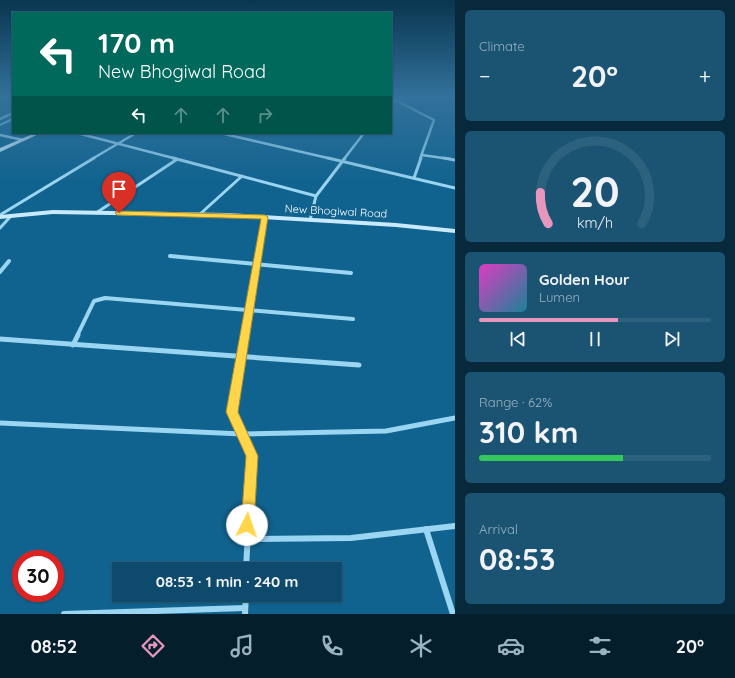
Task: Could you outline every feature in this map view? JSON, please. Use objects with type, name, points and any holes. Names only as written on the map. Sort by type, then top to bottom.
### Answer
[{"type":"street","points":[[414,178],[432,125]]},
{"type":"street","points":[[0,150],[37,134]]},
{"type":"street","points":[[80,134],[316,196]]},
{"type":"street","points":[[0,216],[134,134]]},
{"type":"street","points":[[225,134],[343,160],[455,188]]},
{"type":"street","points":[[310,220],[316,196],[363,134]]},
{"type":"street","points":[[0,135],[23,140]]},
{"type":"street","points":[[422,155],[455,160]]},
{"type":"street","points":[[96,213],[176,160]]},
{"type":"street","points":[[199,215],[242,176]]},
{"type":"street","name":"New Bhogiwal Road","points":[[0,216],[53,212],[265,217],[396,224],[455,231]]},
{"type":"street","points":[[0,228],[11,216]]},
{"type":"street","points":[[246,562],[246,539],[252,456],[232,412],[265,217]]},
{"type":"street","points":[[170,256],[351,273]]},
{"type":"street","points":[[0,272],[9,261]]},
{"type":"street","points":[[73,345],[94,301],[98,298],[353,319]]},
{"type":"street","points":[[0,339],[359,365]]},
{"type":"street","points":[[0,423],[242,434],[386,431],[455,418]]},
{"type":"street","points":[[246,539],[351,538],[455,526]]},
{"type":"street","points":[[426,529],[453,614]]},
{"type":"street","points":[[64,614],[245,611]]},
{"type":"route","points":[[119,213],[265,217],[232,412],[252,456],[247,525]]}]
